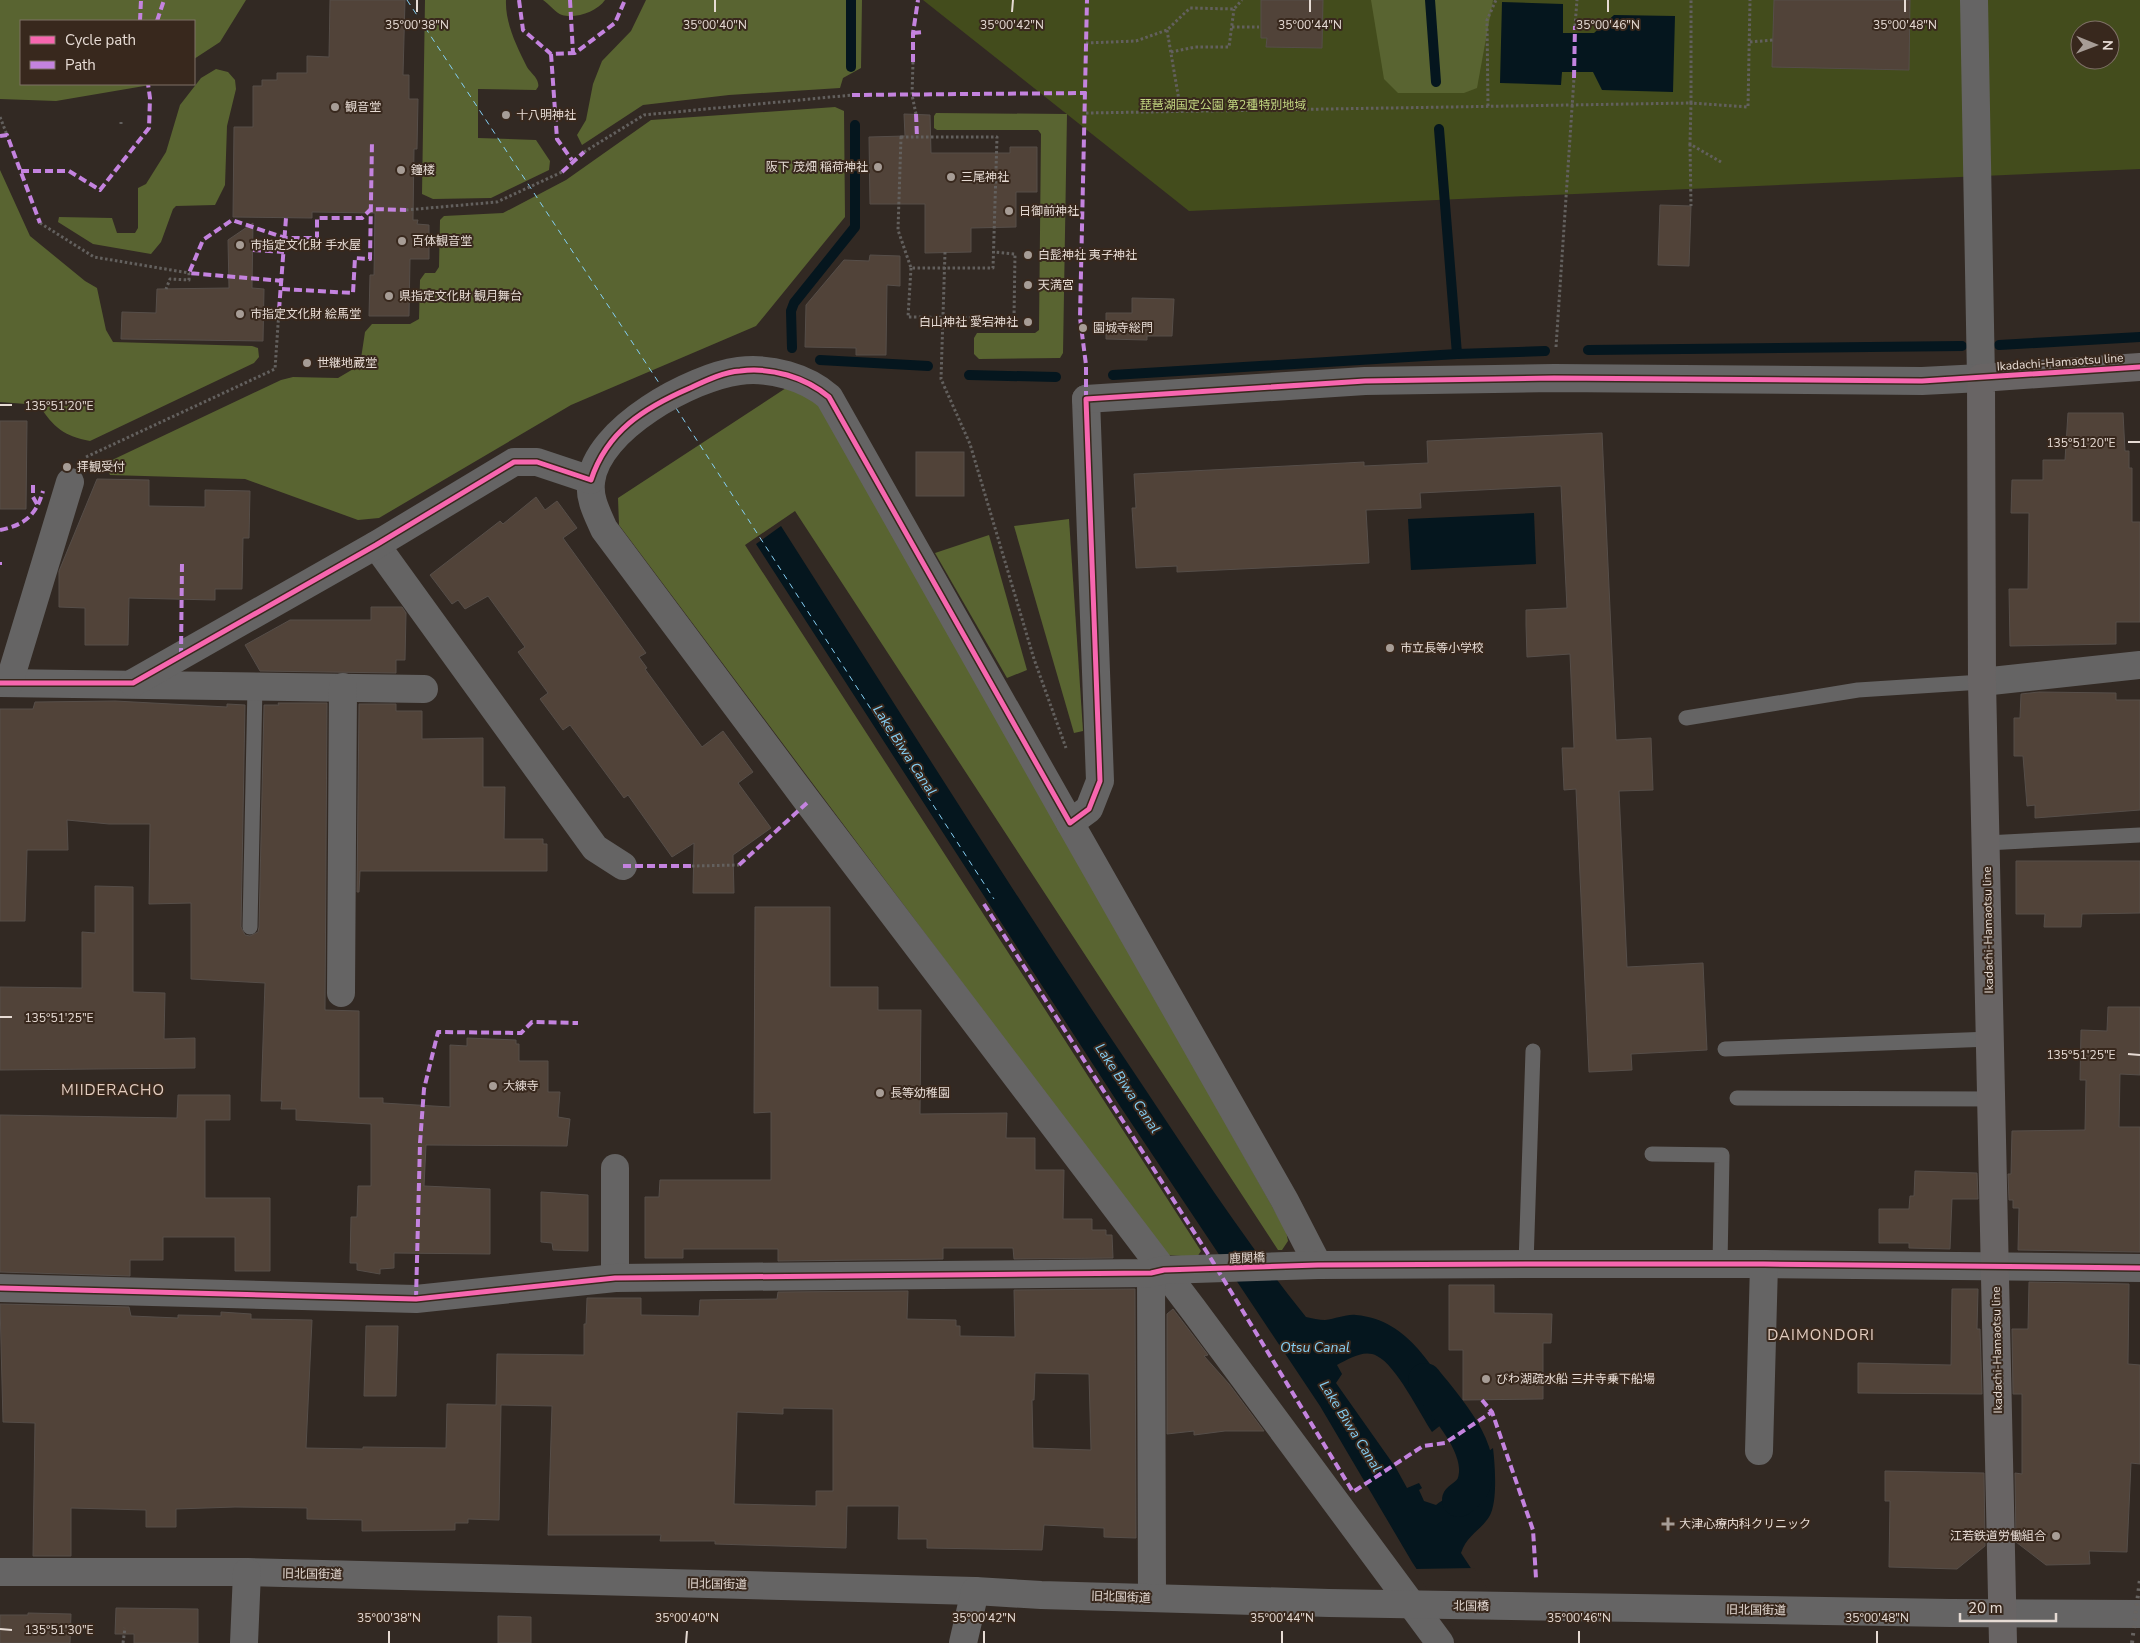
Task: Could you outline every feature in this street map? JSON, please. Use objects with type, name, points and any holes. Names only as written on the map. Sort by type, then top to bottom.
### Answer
[{"type":"main road","name":"Ikadachi-Hamaotsu line","points":[[2003,1643],[1982,682],[1981,378],[2140,367]]},
{"type":"street","points":[[1070,823],[1089,809],[1100,780],[1086,399],[1364,381],[1554,378],[1922,381],[1981,378],[1974,0]]},
{"type":"street","points":[[1313,1265],[1285,1201],[828,397],[815,385],[798,378],[766,371],[740,370],[709,379],[656,403],[618,432],[598,460],[591,480],[591,499],[604,529],[808,802],[1423,1605],[1440,1643]]},
{"type":"street","points":[[133,684],[376,545],[514,462],[537,462],[591,480]]},
{"type":"street","points":[[70,482],[4,683],[424,689]]},
{"type":"street","points":[[376,545],[595,848],[623,866]]},
{"type":"street","points":[[1982,682],[2140,665]]},
{"type":"street","points":[[341,992],[343,687]]},
{"type":"street","points":[[615,1168],[615,1278]]},
{"type":"street","points":[[1759,1451],[1764,1264]]},
{"type":"street","name":"鹿関橋","points":[[0,1288],[416,1299],[615,1278],[1167,1272],[1313,1265],[1764,1264],[2140,1268]]},
{"type":"street","points":[[1152,1598],[1167,1272]]},
{"type":"street","name":"旧北国街道","points":[[0,1572],[247,1572],[1423,1605]]},
{"type":"street","points":[[244,1643],[247,1572]]},
{"type":"street","points":[[963,1643],[975,1591]]},
{"type":"street","name":"北国橋","points":[[1423,1605],[1510,1607]]},
{"type":"street","name":"旧北国街道","points":[[1510,1607],[2140,1614]]},
{"type":"lane","points":[[1686,718],[1858,690],[1982,682]]},
{"type":"lane","points":[[250,927],[255,686]]},
{"type":"lane","points":[[1986,843],[2140,835]]},
{"type":"lane","points":[[1725,1049],[1990,1039]]},
{"type":"lane","points":[[1526,1264],[1533,1051]]},
{"type":"lane","points":[[1737,1098],[1992,1099]]},
{"type":"lane","points":[[1652,1154],[1722,1154],[1720,1264]]},
{"type":"path","points":[[1171,52],[1195,47],[1230,47],[1234,9],[1242,0]]},
{"type":"path","points":[[1488,106],[1486,20],[1496,0]]},
{"type":"path","points":[[1575,26],[1577,0]]},
{"type":"path","points":[[1691,0],[1691,206]]},
{"type":"path","points":[[1086,113],[1691,103],[1748,107],[1750,0]]},
{"type":"path","points":[[1086,43],[1136,41],[1167,30],[1190,8],[1234,9]]},
{"type":"path","points":[[1232,27],[1259,27]]},
{"type":"path","points":[[1167,30],[1181,112]]},
{"type":"path","points":[[1750,42],[1773,40]]},
{"type":"path","points":[[913,62],[912,95],[916,114]]},
{"type":"path","points":[[1556,340],[1574,78]]},
{"type":"path","points":[[584,152],[644,115],[852,95]]},
{"type":"path","points":[[532,115],[555,115]]},
{"type":"path","points":[[0,117],[6,135]]},
{"type":"path","points":[[911,268],[993,268],[997,137],[901,137],[898,230],[911,268],[908,318],[1014,318],[1015,254],[994,252]]},
{"type":"path","points":[[1690,144],[1721,162]]},
{"type":"path","points":[[406,210],[497,202],[562,172]]},
{"type":"path","points":[[40,223],[94,257],[190,273],[189,280],[170,280],[166,289]]},
{"type":"path","points":[[945,252],[941,379],[970,444],[1034,659],[1069,756]]},
{"type":"path","points":[[70,482],[83,459],[275,369],[279,310]]},
{"type":"path","points":[[692,866],[740,865]]},
{"type":"path","points":[[122,1643],[125,1628]]},
{"type":"green space","points":[[0,0],[246,0],[220,42],[195,58],[195,20],[20,20],[20,85],[150,85],[56,101],[0,99]]},
{"type":"green space","points":[[425,0],[506,0],[507,17],[512,35],[538,86],[536,90],[478,89],[478,138],[536,140],[550,161],[549,170],[491,198],[433,199],[422,194]]},
{"type":"green space","points":[[543,0],[605,0],[591,11],[567,16],[560,14]]},
{"type":"green space","points":[[646,0],[862,0],[861,68],[843,78],[840,88],[729,95],[643,105],[582,145],[577,135],[586,120],[593,84],[602,61],[631,31]]},
{"type":"green space","name":"琵琶湖国定公園 第2種特別地域","points":[[923,0],[2140,0],[2140,169],[1189,211]]},
{"type":"green space","points":[[1371,0],[1493,0],[1477,88],[1464,93],[1398,93],[1384,79]]},
{"type":"green space","points":[[216,69],[228,72],[235,80],[236,89],[227,126],[225,185],[215,205],[176,206],[173,209],[161,242],[151,254],[93,244],[58,222],[59,217],[112,218],[117,233],[135,233],[138,228],[138,188],[146,184],[166,152],[180,105],[201,78]]},
{"type":"green space","points":[[835,107],[844,111],[845,217],[756,326],[571,405],[379,518],[358,520],[245,479],[110,475],[107,468],[110,461],[281,380],[293,377],[338,378],[360,365],[365,332],[372,324],[410,324],[419,319],[420,280],[425,273],[435,273],[439,267],[440,220],[444,216],[503,213],[566,180],[651,120]]},
{"type":"green space","points":[[936,113],[1067,114],[1063,353],[1060,358],[979,359],[974,354],[974,338],[977,333],[1035,333],[1039,330],[1041,134],[1038,130],[937,130],[934,128],[934,116]]},
{"type":"green space","points":[[0,170],[30,236],[85,281],[97,288],[106,330],[113,342],[252,346],[258,348],[259,357],[254,363],[90,441],[60,430],[39,405],[0,402]]},
{"type":"green space","points":[[786,388],[819,400],[1286,1231],[1288,1241],[1282,1250],[1278,1250],[795,511],[745,545],[1201,1251],[1197,1257],[1166,1255],[619,525],[618,498]]},
{"type":"green space","points":[[1069,519],[1083,731],[1074,733],[1014,526]]},
{"type":"green space","points":[[989,535],[1027,670],[1007,678],[935,553]]},
{"type":"water","points":[[1502,2],[1563,4],[1563,33],[1594,33],[1614,15],[1675,16],[1673,92],[1602,90],[1593,72],[1562,72],[1561,85],[1500,83]]},
{"type":"water","points":[[1534,513],[1536,564],[1411,570],[1408,519]]},
{"type":"water","name":"Otsu Canal","points":[[781,526],[1081,993],[1213,1190],[1282,1286],[1306,1317],[1325,1320],[1356,1315],[1375,1319],[1391,1326],[1406,1336],[1440,1379],[1460,1410],[1432,1432],[1400,1379],[1377,1356],[1362,1354],[1337,1365],[1342,1374],[1336,1383],[1396,1468],[1407,1488],[1419,1483],[1422,1488],[1419,1490],[1424,1501],[1436,1505],[1455,1491],[1460,1483],[1463,1470],[1493,1448],[1495,1484],[1492,1511],[1485,1522],[1470,1537],[1461,1553],[1520,1643],[1465,1643],[1412,1562],[1320,1406],[1120,1106],[756,544]]},
{"type":"pier","points":[[1474,1568],[1523,1643],[1462,1643],[1414,1569]]},
{"type":"building","name":"観音堂","points":[[330,0],[405,0],[403,75],[409,75],[409,99],[418,99],[417,149],[414,149],[413,220],[418,220],[417,224],[429,225],[429,259],[410,259],[409,316],[369,316],[370,275],[374,275],[375,213],[312,212],[312,218],[233,217],[234,127],[253,127],[253,86],[262,86],[262,80],[277,80],[277,73],[307,73],[307,56],[329,57]]},
{"type":"building","points":[[1261,0],[1323,0],[1322,48],[1266,47],[1267,38],[1261,38]]},
{"type":"building","points":[[1774,0],[1910,0],[1909,70],[1772,67]]},
{"type":"building","points":[[904,114],[930,115],[931,153],[1010,153],[1010,147],[1037,147],[1037,192],[1016,192],[1016,227],[971,228],[971,252],[925,253],[925,204],[870,204],[869,137],[905,136]]},
{"type":"building","points":[[1660,205],[1691,206],[1689,266],[1658,265]]},
{"type":"building","points":[[253,223],[252,288],[264,289],[263,341],[121,339],[122,312],[156,313],[157,289],[229,288],[228,240]]},
{"type":"building","points":[[870,255],[900,256],[900,286],[887,285],[886,355],[856,355],[856,348],[805,347],[806,305],[844,260],[869,261]]},
{"type":"building","points":[[1132,298],[1174,299],[1172,336],[1147,336],[1147,340],[1106,339],[1106,313],[1132,313]]},
{"type":"building","points":[[2068,413],[2123,413],[2125,451],[2129,451],[2129,468],[2132,468],[2132,522],[2140,522],[2140,622],[2116,622],[2116,644],[2010,646],[2009,589],[2028,589],[2029,513],[2011,513],[2012,480],[2043,480],[2043,460],[2065,460]]},
{"type":"building","points":[[0,421],[27,421],[26,509],[0,509]]},
{"type":"building","points":[[1602,433],[1616,740],[1651,738],[1653,790],[1619,791],[1627,967],[1703,963],[1707,1050],[1631,1054],[1632,1070],[1589,1072],[1576,789],[1564,790],[1562,748],[1574,748],[1570,654],[1527,657],[1526,610],[1567,608],[1561,486],[1420,493],[1421,508],[1366,510],[1369,563],[1177,572],[1177,566],[1136,568],[1132,508],[1136,508],[1134,474],[1364,462],[1364,466],[1428,463],[1427,441]]},
{"type":"building","points":[[916,452],[964,452],[964,496],[916,496]]},
{"type":"building","points":[[97,479],[149,480],[149,506],[205,507],[205,490],[250,491],[249,538],[243,538],[242,589],[215,589],[215,600],[129,598],[128,645],[85,645],[85,608],[59,607],[59,571]]},
{"type":"building","points":[[536,497],[545,510],[557,501],[577,528],[563,538],[646,653],[639,657],[647,668],[645,669],[702,747],[723,731],[753,772],[738,783],[771,828],[733,855],[734,893],[693,893],[694,843],[672,857],[628,795],[624,798],[570,725],[563,730],[540,699],[548,693],[518,652],[525,647],[488,596],[465,609],[458,600],[452,604],[430,575],[500,521],[503,524]]},
{"type":"building","points":[[371,607],[402,607],[406,613],[405,660],[396,660],[396,673],[260,671],[245,645],[290,620],[371,620]]},
{"type":"building","points":[[2039,692],[2116,693],[2116,700],[2140,700],[2140,810],[2035,818],[2035,805],[2027,806],[2023,756],[2014,756],[2014,718],[2020,718],[2021,694]]},
{"type":"building","points":[[115,701],[227,707],[227,704],[245,705],[241,927],[245,935],[250,936],[258,932],[259,927],[264,705],[279,705],[278,703],[327,703],[325,1010],[359,1011],[359,1098],[383,1098],[383,1103],[450,1107],[450,1045],[467,1046],[467,1038],[516,1040],[516,1044],[519,1044],[519,1061],[548,1061],[548,1092],[560,1092],[558,1117],[570,1119],[567,1146],[426,1145],[424,1186],[490,1189],[490,1254],[394,1253],[394,1268],[380,1269],[380,1274],[357,1270],[357,1263],[350,1263],[351,1217],[357,1217],[358,1186],[371,1186],[371,1124],[296,1120],[296,1109],[281,1109],[282,1101],[261,1101],[265,983],[191,979],[191,903],[149,904],[150,824],[109,824],[67,820],[68,850],[27,850],[25,921],[0,921],[0,709],[33,709],[35,702]]},
{"type":"building","points":[[359,704],[396,704],[396,711],[422,711],[422,739],[483,738],[483,787],[505,787],[504,839],[543,839],[543,844],[547,844],[547,871],[360,871],[359,892],[357,892]]},
{"type":"building","points":[[2016,861],[2140,861],[2140,913],[2082,914],[2081,927],[2044,927],[2045,914],[2016,914]]},
{"type":"building","points":[[95,886],[133,887],[133,992],[165,993],[164,1039],[195,1038],[195,1068],[0,1070],[0,987],[82,988],[82,932],[95,933]]},
{"type":"building","points":[[755,907],[830,907],[830,987],[878,987],[878,1010],[921,1010],[920,1114],[1007,1113],[1006,1138],[1035,1138],[1035,1170],[1064,1170],[1063,1219],[1092,1219],[1092,1230],[1106,1230],[1106,1235],[1112,1235],[1113,1258],[1014,1259],[1013,1248],[943,1248],[943,1259],[778,1261],[778,1249],[683,1249],[683,1258],[645,1258],[645,1197],[659,1197],[660,1180],[771,1180],[771,1112],[754,1113]]},
{"type":"building","points":[[2108,1007],[2140,1007],[2140,1075],[2120,1074],[2119,1127],[2140,1127],[2140,1252],[2018,1250],[2019,1208],[2013,1208],[2013,1200],[2009,1200],[2008,1174],[2011,1174],[2012,1131],[2085,1130],[2086,1080],[2080,1080],[2081,1030],[2107,1031]]},
{"type":"building","points":[[178,1095],[230,1095],[230,1120],[205,1120],[205,1198],[270,1198],[270,1271],[235,1271],[235,1237],[163,1237],[163,1260],[130,1260],[130,1276],[0,1272],[0,1115],[177,1118]]},
{"type":"building","points":[[1915,1171],[1977,1173],[1978,1199],[1952,1199],[1950,1249],[1909,1248],[1909,1243],[1879,1243],[1879,1209],[1909,1209],[1910,1196],[1914,1196]]},
{"type":"building","points":[[541,1192],[588,1195],[588,1251],[553,1250],[552,1243],[541,1242]]},
{"type":"building","points":[[2029,1282],[2129,1284],[2128,1364],[2140,1365],[2140,1464],[2131,1463],[2127,1552],[2089,1551],[2090,1564],[2046,1565],[2016,1542],[2015,1473],[2022,1474],[2022,1394],[2013,1394],[2012,1329],[2028,1329]]},
{"type":"building","points":[[1449,1285],[1494,1285],[1494,1313],[1552,1314],[1551,1343],[1543,1343],[1543,1399],[1463,1400],[1463,1350],[1449,1350]]},
{"type":"building","points":[[1135,1289],[1136,1538],[1104,1537],[1104,1528],[1044,1525],[1042,1550],[927,1548],[927,1539],[898,1539],[899,1506],[847,1506],[846,1548],[715,1544],[715,1541],[660,1541],[661,1535],[548,1535],[552,1406],[501,1405],[499,1520],[468,1519],[468,1523],[455,1523],[455,1530],[362,1531],[362,1520],[307,1519],[307,1508],[235,1507],[176,1509],[176,1527],[146,1527],[146,1510],[71,1508],[71,1556],[33,1556],[35,1423],[3,1422],[0,1304],[129,1307],[131,1316],[178,1318],[178,1315],[221,1316],[221,1312],[251,1314],[251,1319],[312,1320],[306,1448],[446,1448],[447,1404],[496,1405],[497,1354],[584,1355],[584,1324],[586,1324],[587,1298],[641,1298],[641,1315],[699,1316],[700,1300],[777,1299],[778,1292],[908,1291],[907,1319],[956,1320],[956,1326],[960,1326],[960,1336],[1015,1337],[1014,1290]],"holes":[[[1035,1373],[1089,1374],[1091,1450],[1033,1448],[1032,1400],[1034,1400]],[[783,1408],[833,1409],[833,1491],[816,1491],[816,1506],[734,1504],[737,1412],[783,1414]]]},
{"type":"building","points":[[1952,1289],[1978,1289],[1977,1329],[1980,1329],[1982,1394],[1858,1393],[1858,1363],[1951,1365]]},
{"type":"building","points":[[1173,1309],[1208,1355],[1204,1356],[1229,1384],[1264,1431],[1225,1431],[1194,1435],[1194,1431],[1167,1434],[1167,1314]]},
{"type":"building","points":[[366,1326],[398,1326],[396,1396],[364,1396]]},
{"type":"building","points":[[1885,1471],[1984,1473],[1985,1546],[1957,1569],[1889,1567],[1890,1501],[1885,1501]]},
{"type":"building","points":[[116,1608],[198,1609],[198,1643],[134,1643],[134,1634],[115,1634]]},
{"type":"building","points":[[28,1613],[71,1614],[70,1643],[0,1643],[0,1615],[28,1615]]},
{"type":"building","points":[[498,1616],[531,1617],[531,1643],[498,1643]]},
{"type":"waterway","points":[[851,0],[851,67]]},
{"type":"waterway","points":[[1430,0],[1436,82]]},
{"type":"waterway","points":[[792,348],[791,311],[794,303],[855,227],[855,125]]},
{"type":"waterway","points":[[1439,129],[1457,354]]},
{"type":"waterway","points":[[1999,345],[2140,337]]},
{"type":"waterway","points":[[1588,350],[1962,346]]},
{"type":"waterway","points":[[1113,375],[1457,354],[1545,351]]},
{"type":"waterway","points":[[820,360],[928,366]]},
{"type":"waterway","points":[[969,375],[1056,377]]},
{"type":"waterway","points":[[1425,1380],[1462,1430],[1475,1458],[1476,1472],[1473,1486],[1459,1500]]},
{"type":"ferry route","points":[[407,0],[661,386]]},
{"type":"ferry route","points":[[676,408],[994,899]]},
{"type":"railway","points":[[2132,1643],[2140,1579]]},
{"type":"marked path","points":[[140,20],[141,0]]},
{"type":"marked path","points":[[157,20],[164,0]]},
{"type":"marked path","points":[[519,0],[523,30],[551,54],[575,53],[615,23],[625,0]]},
{"type":"marked path","points":[[570,0],[573,53]]},
{"type":"marked path","points":[[913,62],[913,33],[918,0]]},
{"type":"marked path","points":[[1086,399],[1086,365],[1080,318],[1087,0]]},
{"type":"marked path","points":[[1574,78],[1575,26]]},
{"type":"marked path","points":[[913,33],[924,32]]},
{"type":"marked path","points":[[551,54],[557,139],[572,160]]},
{"type":"marked path","points":[[21,171],[69,171],[100,190],[149,128],[150,98],[148,85]]},
{"type":"marked path","points":[[852,95],[1086,93]]},
{"type":"marked path","points":[[916,114],[917,137]]},
{"type":"marked path","points":[[0,136],[7,135],[40,223]]},
{"type":"marked path","points":[[282,289],[353,293],[355,258],[370,259],[372,142]]},
{"type":"marked path","points":[[562,172],[584,152]]},
{"type":"marked path","points":[[283,281],[189,273],[203,240],[232,220],[285,238],[317,238],[317,218],[362,218],[371,209],[406,210]]},
{"type":"marked path","points":[[279,310],[286,218]]},
{"type":"marked path","points":[[253,250],[284,252]]},
{"type":"marked path","points":[[33,485],[33,497],[37,504]]},
{"type":"marked path","points":[[0,530],[16,525],[28,518],[37,507],[43,491]]},
{"type":"marked path","points":[[181,656],[182,564]]},
{"type":"marked path","points":[[739,865],[808,802]]},
{"type":"marked path","points":[[623,866],[692,866]]},
{"type":"marked path","points":[[984,904],[1208,1254],[1353,1492],[1423,1446],[1445,1443],[1492,1412]]},
{"type":"marked path","points":[[416,1299],[420,1143],[424,1089],[438,1032],[521,1033],[532,1022],[578,1023]]},
{"type":"marked path","points":[[1482,1400],[1492,1412],[1533,1530],[1536,1578]]},
{"type":"cycle path","points":[[0,683],[133,683],[376,545],[514,462],[537,462],[591,480],[598,463],[617,435],[629,423],[657,404],[721,375],[752,370],[775,372],[809,384],[829,397],[1070,823],[1089,809],[1100,781],[1086,399],[1365,381],[1554,378],[1922,381],[2140,367]]},
{"type":"cycle path","points":[[0,1288],[416,1299],[615,1278],[1151,1273],[1164,1270],[1318,1265],[1764,1264],[2140,1268]]},
{"type":"place","name":"観音堂","points":[[335,107]]},
{"type":"place","name":"十八明神社","points":[[506,115]]},
{"type":"place","name":"阪下 茂畑 稲荷神社","points":[[878,167]]},
{"type":"place","name":"鐘楼","points":[[401,170]]},
{"type":"place","name":"三尾神社","points":[[951,177]]},
{"type":"place","name":"日御前神社","points":[[1009,211]]},
{"type":"place","name":"百体観音堂","points":[[402,241]]},
{"type":"place","name":"市指定文化財 手水屋","points":[[240,245]]},
{"type":"place","name":"白髭神社 夷子神社","points":[[1028,255]]},
{"type":"place","name":"天満宮","points":[[1028,285]]},
{"type":"place","name":"県指定文化財 観月舞台","points":[[389,296]]},
{"type":"place","name":"市指定文化財 絵馬堂","points":[[240,314]]},
{"type":"place","name":"白山神社 愛宕神社","points":[[1028,322]]},
{"type":"place","name":"園城寺総門","points":[[1083,328]]},
{"type":"place","name":"世継地蔵堂","points":[[307,363]]},
{"type":"place","name":"拝観受付","points":[[67,467]]},
{"type":"place","name":"市立長等小学校","points":[[1390,648]]},
{"type":"place","name":"大練寺","points":[[493,1086]]},
{"type":"place","name":"長等幼稚園","points":[[880,1093]]},
{"type":"place","name":"びわ湖疏水船 三井寺乗下船場","points":[[1486,1379]]},
{"type":"place","name":"大津心療内科クリニック","points":[[1668,1524]]},
{"type":"place","name":"江若鉄道労働組合","points":[[2056,1536]]},
{"type":"district","name":"MIIDERACHO","points":[[113,1090]]},
{"type":"district","name":"DAIMONDORI","points":[[1821,1335]]},
{"type":"water label","name":"Lake Biwa Canal","points":[[905,750]]},
{"type":"water label","name":"Lake Biwa Canal","points":[[1128,1088]]},
{"type":"water label","name":"Lake Biwa Canal","points":[[1351,1426]]}]
